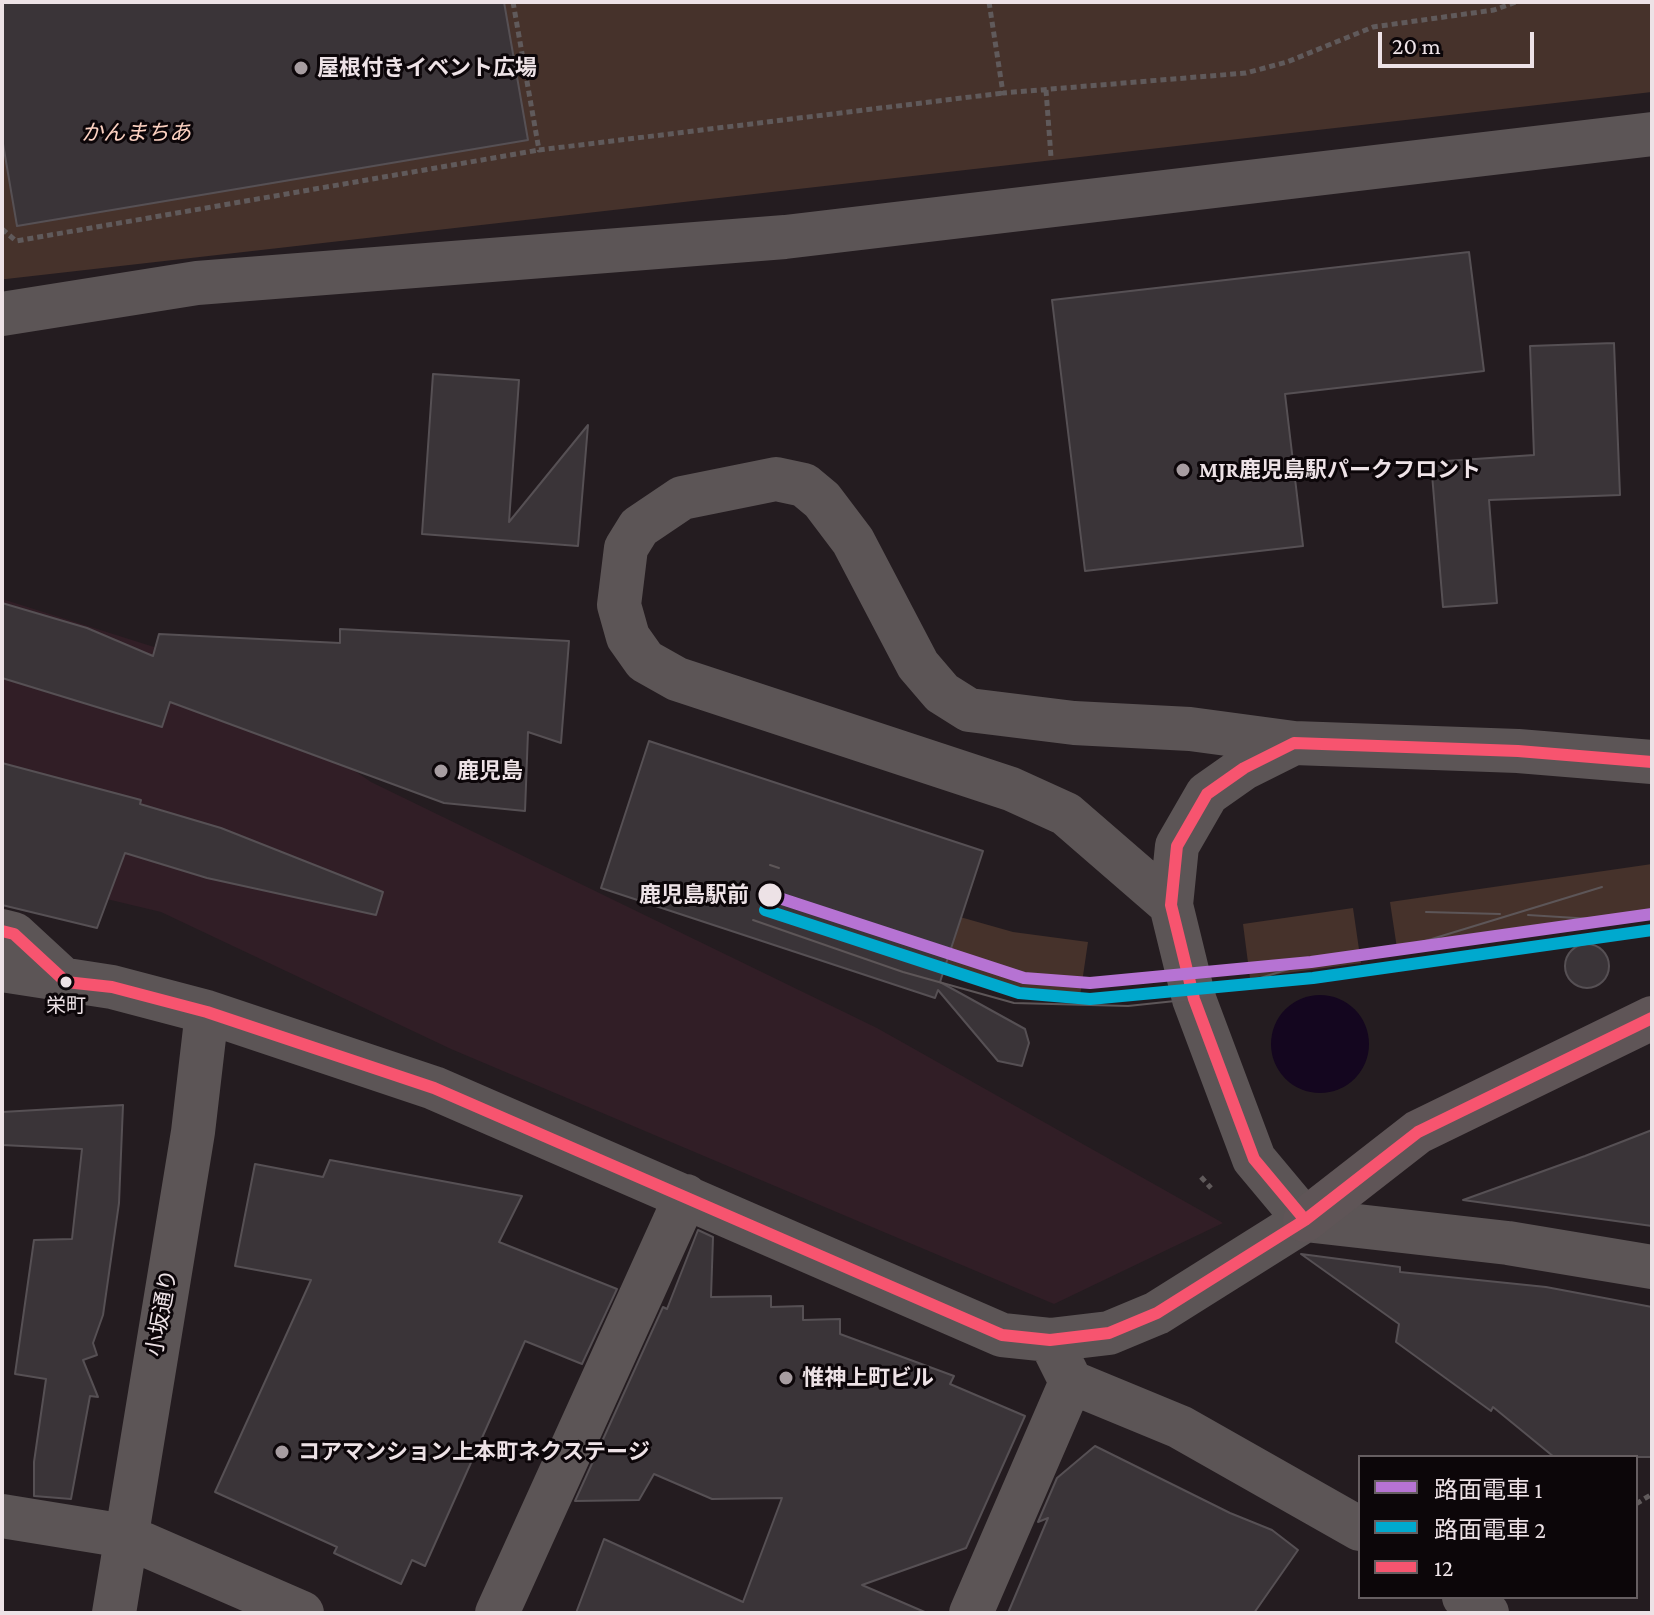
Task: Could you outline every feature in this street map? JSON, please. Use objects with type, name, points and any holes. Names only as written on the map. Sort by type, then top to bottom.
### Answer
[{"type":"main road","points":[[1305,1220],[1418,1132],[1652,1018]]},
{"type":"street","points":[[2,314],[197,283],[785,237],[1652,134]]},
{"type":"street","points":[[1171,905],[1066,814],[1011,789],[677,679],[645,661],[628,637],[619,605],[626,548],[639,527],[682,498],[776,479],[804,485],[822,500],[853,541],[918,665],[942,693],[969,710],[1074,723],[1190,729],[1294,743],[1518,751],[1652,762]]},
{"type":"street","points":[[1294,743],[1244,768],[1207,794],[1177,846],[1171,905],[1194,999],[1254,1159],[1305,1220]]},
{"type":"street","points":[[2,931],[14,934],[66,982]]},
{"type":"street","points":[[2,970],[112,987],[207,1012],[434,1088],[1002,1335],[1050,1340],[1109,1333],[1157,1313],[1305,1220],[1508,1243],[1652,1267]]},
{"type":"street","name":"小坂通り","points":[[114,1613],[193,1132],[207,1012]]},
{"type":"street","points":[[497,1613],[686,1196]]},
{"type":"street","points":[[1050,1340],[1071,1382],[1180,1427],[1358,1528]]},
{"type":"street","points":[[971,1613],[1071,1382]]},
{"type":"street","points":[[2,1516],[125,1536],[302,1613]]},
{"type":"path","points":[[513,2],[539,150]]},
{"type":"path","points":[[989,2],[1003,93]]},
{"type":"path","points":[[2,229],[16,241],[539,150],[1003,93],[1246,73],[1287,62],[1373,27],[1494,10],[1516,2]]},
{"type":"path","points":[[1046,90],[1051,162]]},
{"type":"shaded area","points":[[2,599],[189,658],[371,782],[877,1028],[1223,1223],[1054,1304],[451,1049],[161,912],[2,874]]},
{"type":"shaded area","points":[[1320,995],[1339,998],[1355,1009],[1366,1025],[1369,1044],[1366,1063],[1355,1079],[1339,1090],[1320,1093],[1301,1090],[1285,1079],[1274,1063],[1271,1044],[1274,1025],[1285,1009],[1301,998]]},
{"type":"green space","name":"かんまちあ","points":[[2,2],[1652,2],[1652,92],[2,279]]},
{"type":"green space","points":[[1652,864],[1652,919],[1398,955],[1390,902]]},
{"type":"green space","points":[[1353,908],[1361,963],[1250,978],[1243,924]]},
{"type":"green space","points":[[953,915],[1013,932],[1088,942],[1080,996],[1002,985],[938,967]]},
{"type":"building","name":"屋根付きイベント広場","points":[[2,2],[504,2],[528,140],[17,226],[2,138]]},
{"type":"building","name":"MJR鹿児島駅パークフロント","points":[[1469,252],[1484,371],[1285,394],[1303,546],[1085,571],[1052,300]]},
{"type":"building","points":[[1614,343],[1620,495],[1489,500],[1497,603],[1443,607],[1431,462],[1534,455],[1530,346]]},
{"type":"building","points":[[433,374],[519,380],[509,522],[588,425],[578,546],[422,534]]},
{"type":"building","name":"鹿児島","points":[[2,603],[87,628],[153,656],[159,634],[340,643],[340,629],[569,641],[561,743],[528,732],[525,811],[444,803],[170,702],[162,727],[2,678]]},
{"type":"building","points":[[649,741],[983,851],[940,982],[1025,1029],[1029,1043],[1022,1066],[998,1061],[938,990],[935,998],[601,888]]},
{"type":"building","points":[[2,763],[141,800],[140,804],[221,828],[383,892],[376,915],[207,878],[125,853],[97,928],[2,905]]},
{"type":"building","points":[[1587,944],[1602,951],[1609,966],[1602,981],[1587,988],[1572,981],[1565,966],[1572,951]]},
{"type":"building","points":[[123,1105],[119,1203],[103,1315],[93,1343],[97,1355],[83,1360],[98,1397],[90,1396],[71,1499],[34,1496],[34,1462],[46,1379],[15,1374],[34,1240],[72,1239],[82,1149],[2,1145],[2,1112]]},
{"type":"building","points":[[1652,1130],[1652,1226],[1463,1200],[1585,1156]]},
{"type":"building","points":[[330,1160],[522,1196],[499,1242],[617,1289],[582,1364],[525,1341],[425,1566],[412,1560],[401,1584],[334,1553],[337,1547],[215,1492],[311,1280],[235,1266],[255,1164],[323,1177]]},
{"type":"building","points":[[698,1230],[713,1237],[711,1297],[771,1296],[771,1307],[803,1306],[803,1320],[840,1319],[840,1334],[954,1376],[950,1384],[1025,1416],[966,1548],[862,1585],[927,1613],[576,1613],[604,1539],[743,1602],[782,1498],[712,1499],[654,1474],[639,1500],[575,1501],[663,1307],[667,1309]]},
{"type":"building","points":[[1301,1254],[1400,1267],[1400,1272],[1546,1287],[1652,1307],[1652,1457],[1552,1455],[1493,1407],[1491,1411],[1396,1342],[1399,1324]]},
{"type":"building","points":[[1095,1446],[1230,1513],[1272,1530],[1298,1550],[1254,1613],[1008,1613],[1048,1518],[1038,1522],[1057,1478]]},
{"type":"tram line","points":[[770,865],[779,868]]},
{"type":"tram line","points":[[1399,949],[1602,887]]},
{"type":"tram line","points":[[762,892],[770,895]]},
{"type":"tram line","name":"1","points":[[770,895],[1024,978],[1090,983],[1311,962],[1652,914]]},
{"type":"tram line","name":"2","points":[[765,910],[1019,993],[1090,999],[1313,978],[1652,930]]},
{"type":"tram line","points":[[1426,912],[1500,914]]},
{"type":"tram line","points":[[1528,915],[1608,920]]},
{"type":"tram line","points":[[753,920],[903,972],[1014,1003],[1128,1006],[1194,999],[1311,962]]},
{"type":"transit line","name":"12","points":[[1305,1220],[1254,1159],[1194,999],[1171,905],[1177,846],[1207,794],[1244,768],[1294,743],[1518,751],[1652,762]]},
{"type":"transit line","name":"12","points":[[2,931],[14,934],[66,982]]},
{"type":"transit line","name":"12","points":[[66,982],[112,987],[207,1012],[434,1088],[1002,1335],[1050,1340],[1109,1333],[1157,1313],[1305,1220],[1418,1132],[1652,1018]]},
{"type":"place","name":"屋根付きイベント広場","points":[[301,68]]},
{"type":"place","name":"MJR鹿児島駅パークフロント","points":[[1183,470]]},
{"type":"place","name":"鹿児島","points":[[441,771]]},
{"type":"place","name":"鹿児島駅前","points":[[770,895]]},
{"type":"place","name":"栄町","points":[[66,982]]},
{"type":"place","name":"惟神上町ビル","points":[[786,1378]]},
{"type":"place","name":"コアマンション上本町ネクステージ","points":[[282,1452]]}]
